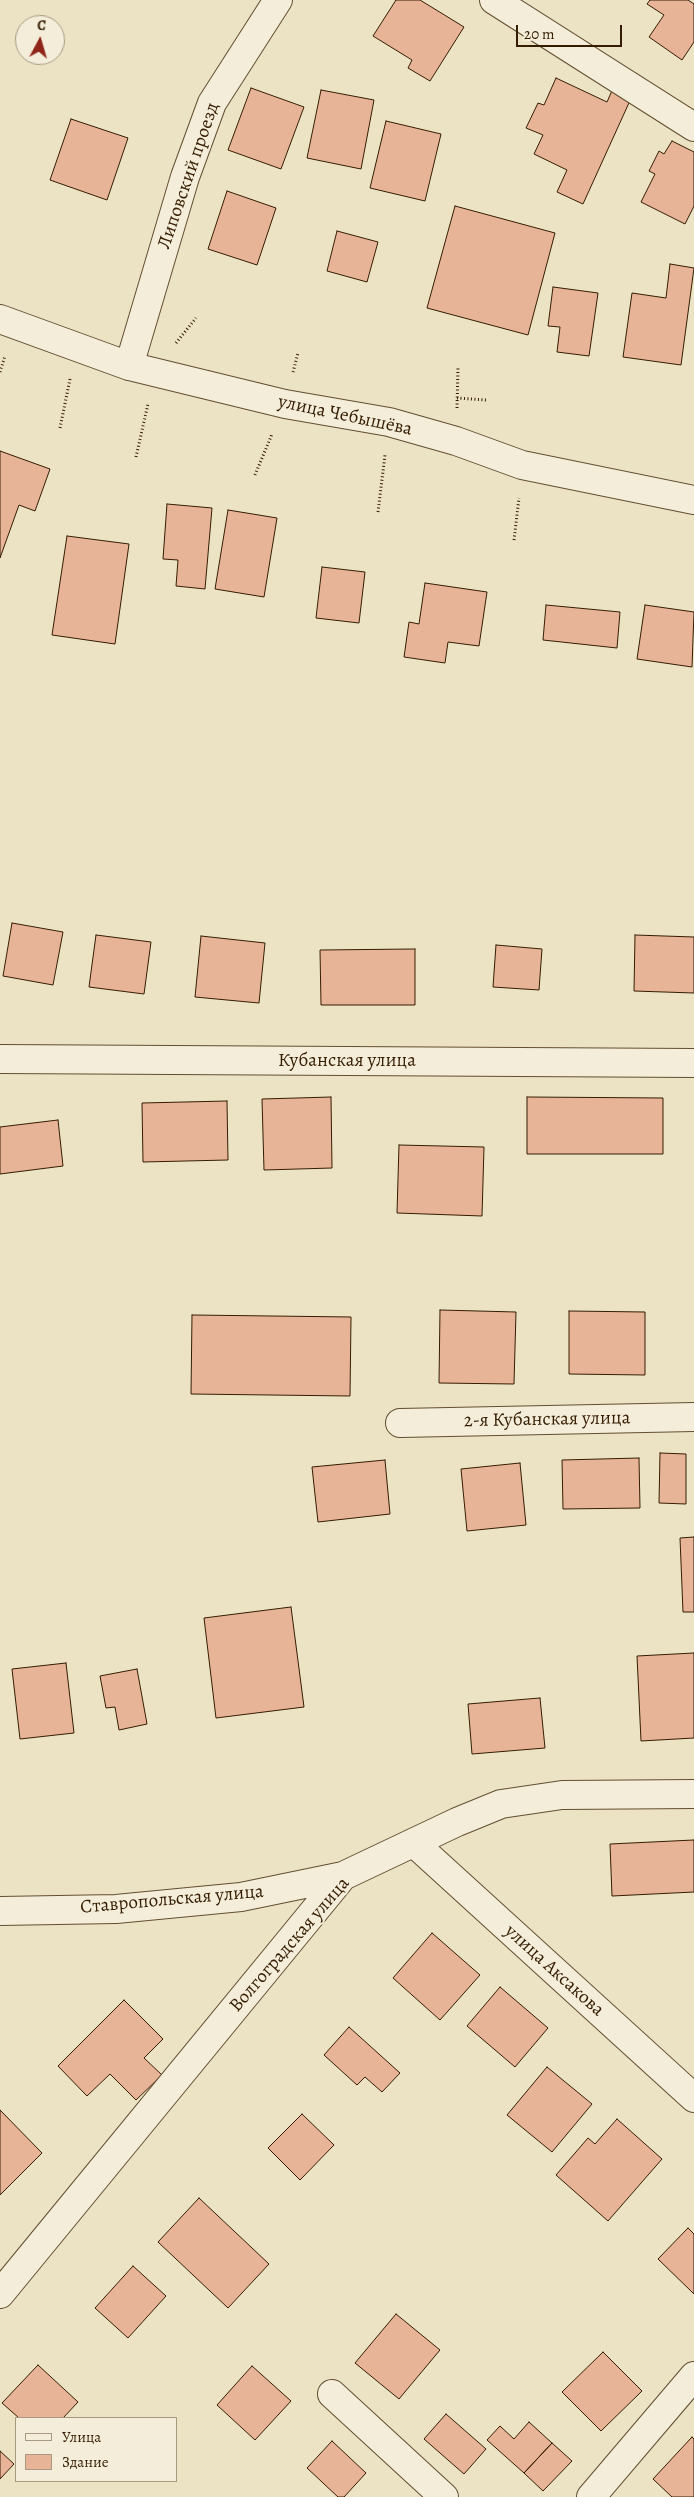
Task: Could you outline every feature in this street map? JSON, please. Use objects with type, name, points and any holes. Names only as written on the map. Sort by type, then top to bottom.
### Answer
[{"type":"street","name":"Липовский проезд","points":[[128,366],[185,177],[212,103],[278,0]]},
{"type":"street","points":[[494,0],[694,127]]},
{"type":"street","name":"улица Чебышёва","points":[[0,319],[128,366],[285,404],[389,422],[456,441],[522,465],[694,500]]},
{"type":"street","name":"Кубанская улица","points":[[0,1059],[694,1063]]},
{"type":"street","name":"2-я Кубанская улица","points":[[400,1424],[694,1417]]},
{"type":"street","name":"Волгоградская улица","points":[[0,2294],[343,1876],[501,1804],[562,1794],[694,1794]]},
{"type":"street","name":"улица Аксакова","points":[[414,1843],[694,2098]]},
{"type":"street","name":"Ставропольская улица","points":[[0,1911],[116,1909],[241,1897],[343,1876]]},
{"type":"street","points":[[591,2497],[694,2376]]},
{"type":"street","points":[[332,2394],[444,2497]]},
{"type":"path","points":[[60,428],[77,347]]},
{"type":"path","points":[[456,441],[458,367]]},
{"type":"path","points":[[457,398],[486,400]]},
{"type":"path","points":[[378,512],[389,422]]},
{"type":"path","points":[[514,540],[522,465]]},
{"type":"building","points":[[396,0],[420,0],[464,27],[430,81],[408,68],[412,60],[373,36]]},
{"type":"building","points":[[650,0],[688,0],[694,4],[694,42],[682,60],[649,37],[664,15],[647,4]]},
{"type":"building","points":[[556,78],[607,102],[614,86],[633,94],[583,204],[557,192],[567,170],[534,154],[543,135],[526,128],[538,103],[544,105]]},
{"type":"building","points":[[251,88],[304,107],[281,169],[228,150]]},
{"type":"building","points":[[321,90],[374,100],[361,169],[307,158]]},
{"type":"building","points":[[71,119],[128,138],[107,200],[50,180]]},
{"type":"building","points":[[386,121],[441,134],[425,201],[370,188]]},
{"type":"building","points":[[672,141],[694,152],[694,206],[685,224],[641,202],[655,174],[649,171],[659,151],[664,154]]},
{"type":"building","points":[[227,191],[276,208],[257,265],[208,249]]},
{"type":"building","points":[[455,206],[555,233],[528,335],[427,308]]},
{"type":"building","points":[[337,231],[378,242],[367,282],[327,271]]},
{"type":"building","points":[[670,264],[694,268],[681,365],[623,357],[632,293],[666,298]]},
{"type":"building","points":[[553,287],[598,293],[589,356],[557,352],[560,327],[548,326]]},
{"type":"building","points":[[0,451],[50,469],[35,511],[19,505],[0,558]]},
{"type":"building","points":[[167,504],[212,508],[205,589],[176,586],[178,560],[163,559]]},
{"type":"building","points":[[228,510],[277,518],[264,597],[215,589]]},
{"type":"building","points":[[67,536],[129,544],[115,644],[52,635]]},
{"type":"building","points":[[322,567],[365,572],[359,623],[316,618]]},
{"type":"building","points":[[425,583],[487,592],[479,646],[448,642],[445,663],[404,657],[409,622],[419,624]]},
{"type":"building","points":[[546,605],[620,612],[617,648],[543,640]]},
{"type":"building","points":[[645,605],[694,612],[692,667],[637,659]]},
{"type":"building","points":[[12,923],[63,932],[53,985],[3,976]]},
{"type":"building","points":[[96,935],[151,942],[144,994],[89,987]]},
{"type":"building","points":[[635,935],[694,937],[694,993],[634,991]]},
{"type":"building","points":[[201,936],[265,943],[259,1003],[195,997]]},
{"type":"building","points":[[496,945],[542,949],[539,990],[493,987]]},
{"type":"building","points":[[415,949],[415,1005],[321,1005],[320,950]]},
{"type":"building","points":[[331,1097],[332,1168],[264,1170],[262,1099]]},
{"type":"building","points":[[527,1097],[663,1098],[663,1154],[527,1154]]},
{"type":"building","points":[[227,1101],[228,1160],[143,1162],[142,1103]]},
{"type":"building","points":[[58,1120],[63,1166],[0,1174],[0,1127]]},
{"type":"building","points":[[399,1145],[484,1147],[482,1216],[397,1213]]},
{"type":"building","points":[[440,1310],[516,1312],[514,1384],[439,1383]]},
{"type":"building","points":[[569,1311],[645,1312],[645,1375],[569,1374]]},
{"type":"building","points":[[192,1315],[351,1317],[350,1396],[191,1394]]},
{"type":"building","points":[[660,1453],[686,1454],[686,1504],[659,1503]]},
{"type":"building","points":[[639,1458],[640,1508],[563,1509],[562,1460]]},
{"type":"building","points":[[385,1460],[390,1514],[318,1522],[312,1467]]},
{"type":"building","points":[[520,1463],[526,1525],[467,1531],[461,1469]]},
{"type":"building","points":[[694,1537],[694,1612],[683,1612],[680,1538]]},
{"type":"building","points":[[291,1607],[304,1707],[216,1718],[204,1618]]},
{"type":"building","points":[[694,1653],[694,1738],[641,1741],[637,1656]]},
{"type":"building","points":[[66,1663],[74,1733],[20,1739],[12,1669]]},
{"type":"building","points":[[137,1669],[147,1724],[119,1730],[115,1707],[106,1708],[100,1676]]},
{"type":"building","points":[[540,1698],[545,1748],[472,1754],[468,1704]]},
{"type":"building","points":[[694,1840],[694,1892],[612,1896],[610,1844]]},
{"type":"building","points":[[432,1933],[480,1975],[440,2020],[393,1978]]},
{"type":"building","points":[[500,1987],[548,2028],[515,2067],[467,2026]]},
{"type":"building","points":[[124,2000],[163,2039],[144,2058],[162,2075],[136,2100],[110,2074],[87,2096],[58,2066]]},
{"type":"building","points":[[349,2027],[400,2073],[382,2092],[365,2077],[357,2085],[324,2055]]},
{"type":"building","points":[[547,2067],[592,2104],[552,2152],[507,2115]]},
{"type":"building","points":[[0,2110],[42,2153],[0,2195]]},
{"type":"building","points":[[302,2114],[334,2145],[300,2180],[268,2148]]},
{"type":"building","points":[[617,2119],[662,2159],[608,2221],[556,2175],[588,2138],[595,2144]]},
{"type":"building","points":[[199,2198],[269,2264],[228,2308],[158,2242]]},
{"type":"building","points":[[688,2228],[694,2234],[694,2294],[658,2259]]},
{"type":"building","points":[[133,2266],[166,2296],[128,2338],[95,2308]]},
{"type":"building","points":[[396,2314],[440,2350],[399,2399],[355,2363]]},
{"type":"building","points":[[603,2352],[642,2391],[601,2431],[562,2392]]},
{"type":"building","points":[[38,2365],[78,2402],[64,2417],[18,2417],[2,2403]]},
{"type":"building","points":[[252,2366],[291,2401],[255,2440],[217,2405]]},
{"type":"building","points":[[446,2414],[486,2449],[464,2474],[424,2439]]},
{"type":"building","points":[[529,2422],[552,2443],[524,2473],[487,2440],[500,2426],[514,2439]]},
{"type":"building","points":[[692,2437],[694,2439],[694,2497],[672,2497],[653,2479]]},
{"type":"building","points":[[332,2441],[366,2473],[344,2497],[338,2497],[307,2468]]},
{"type":"building","points":[[552,2443],[572,2461],[543,2491],[524,2473]]},
{"type":"building","points":[[0,2451],[14,2464],[0,2479]]}]
